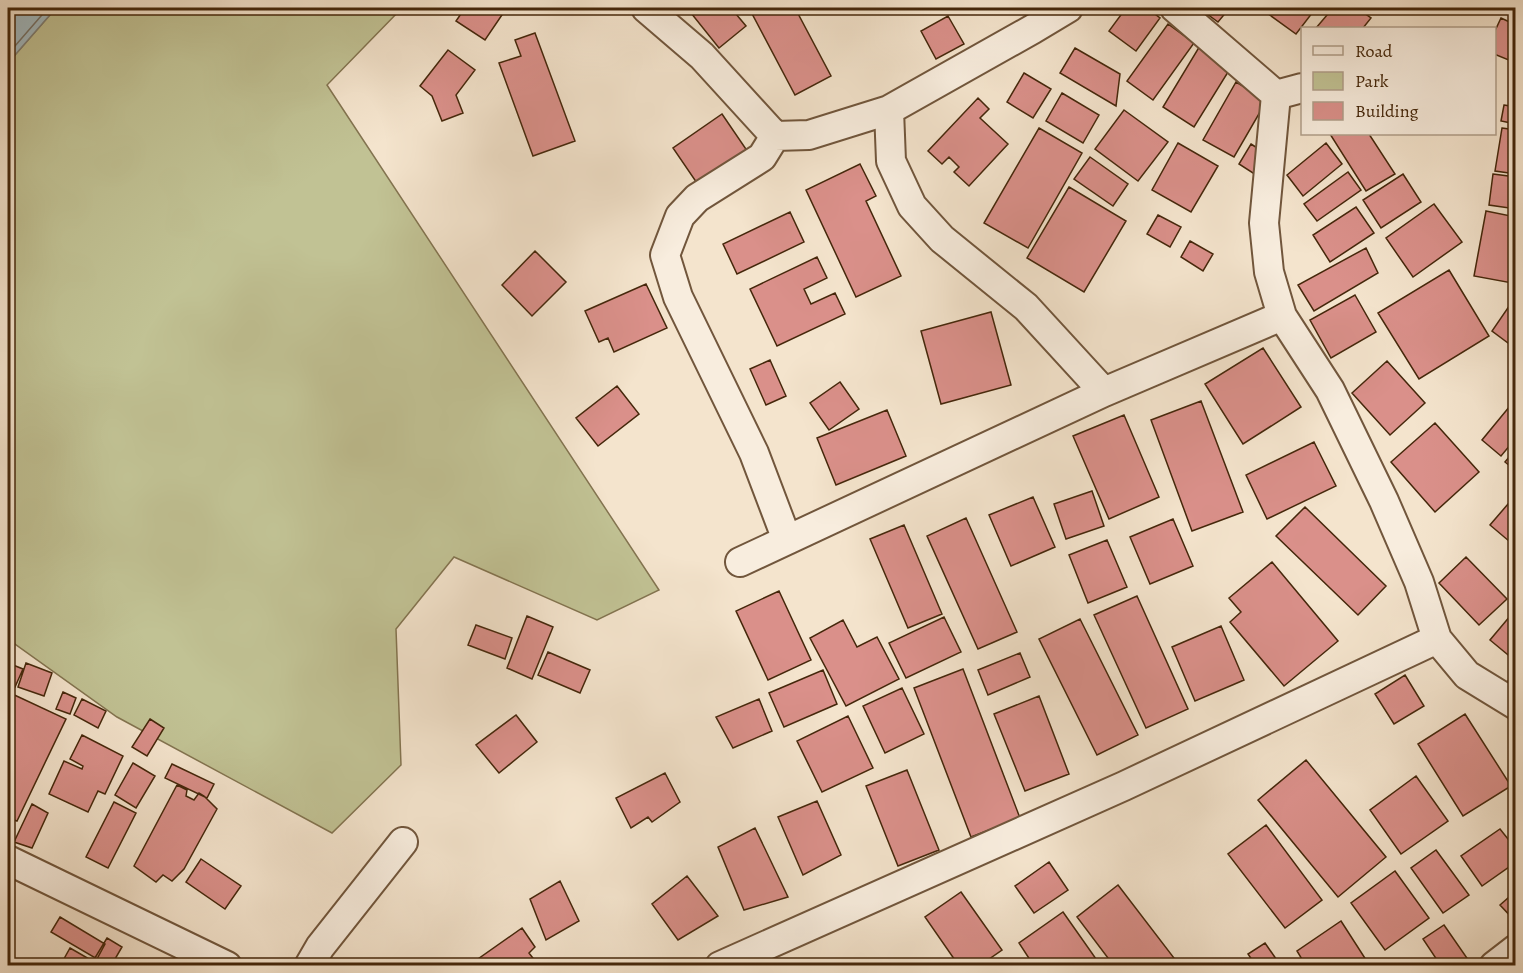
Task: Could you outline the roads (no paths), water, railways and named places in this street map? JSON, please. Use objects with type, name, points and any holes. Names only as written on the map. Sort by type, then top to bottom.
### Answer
[{"type":"street","points":[[646,8],[702,56],[775,136],[809,135],[889,110],[1068,8]]},
{"type":"street","points":[[1175,8],[1289,92],[1264,223],[1269,272],[1282,316],[1330,390],[1384,501],[1419,582],[1437,639],[1467,675],[1515,705]]},
{"type":"street","points":[[889,110],[891,161],[912,206],[942,239],[1026,307],[1104,392]]},
{"type":"street","points":[[775,136],[762,157],[697,198],[680,216],[665,255],[678,297],[753,453],[788,540]]},
{"type":"street","points":[[740,562],[1104,392],[1282,316]]},
{"type":"street","points":[[720,966],[1124,786],[1437,639]]},
{"type":"street","points":[[309,966],[320,947],[403,842]]},
{"type":"street","points":[[8,860],[227,966]]},
{"type":"street","points":[[1494,966],[1515,949]]},
{"type":"water","points":[[8,8],[56,8],[8,63]]}]
